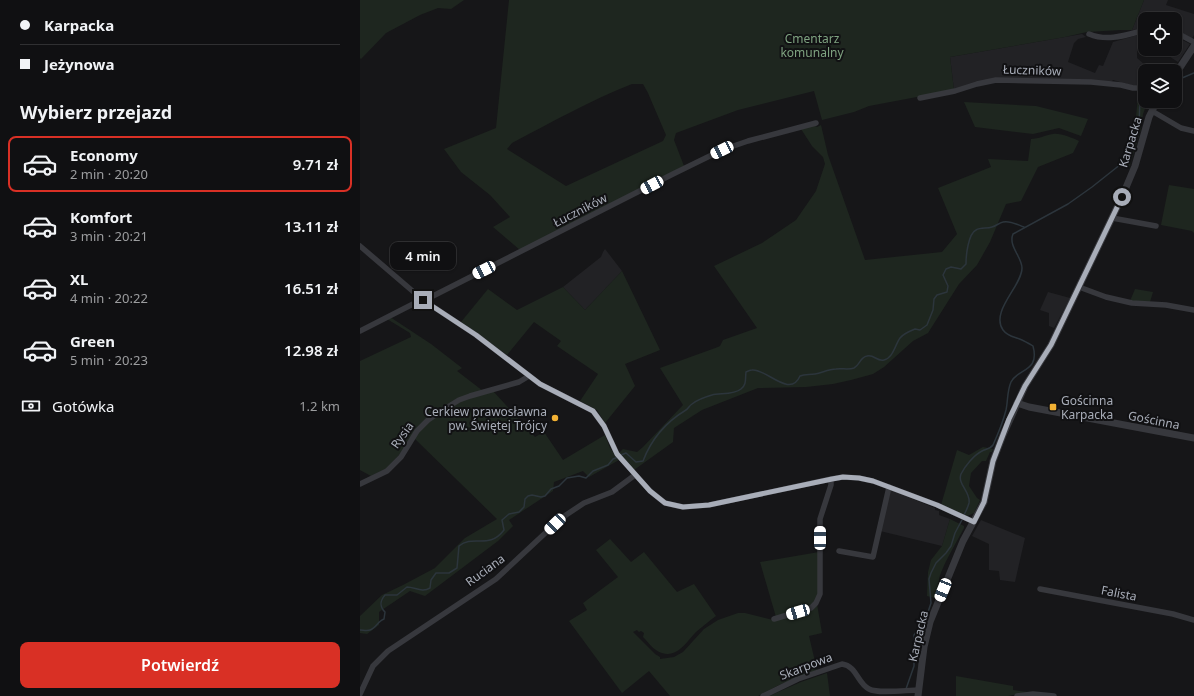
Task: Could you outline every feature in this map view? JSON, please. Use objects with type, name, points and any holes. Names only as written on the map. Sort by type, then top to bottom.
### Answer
[{"type":"street","points":[[1089,34],[1101,38],[1110,38],[1138,32]]},
{"type":"street","points":[[1182,36],[1194,42]]},
{"type":"street","points":[[1182,65],[1194,46]]},
{"type":"street","name":"Łuczników","points":[[920,98],[955,91],[996,80],[1091,82],[1121,84],[1138,88]]},
{"type":"street","name":"Karpacka","points":[[916,692],[930,622],[961,547],[984,502],[993,461],[1007,425],[1025,386],[1048,350],[1112,218],[1135,166],[1154,108]]},
{"type":"street","points":[[1152,111],[1181,128],[1194,131]]},
{"type":"street","name":"Łuczników","points":[[360,331],[722,150],[748,141],[816,123]]},
{"type":"street","points":[[1112,218],[1156,226]]},
{"type":"street","points":[[360,246],[423,300],[476,335],[530,376],[552,391],[593,411],[604,426],[617,454],[650,491],[665,503],[683,507],[709,505],[843,477],[864,478],[974,522]]},
{"type":"street","points":[[1079,288],[1126,302],[1166,305],[1194,310]]},
{"type":"street","name":"Rysia","points":[[360,484],[387,471],[401,457],[416,431],[428,420],[443,410],[470,396],[519,382],[530,376]]},
{"type":"street","name":"Gościnna","points":[[1017,403],[1029,407],[1194,438]]},
{"type":"street","name":"Ruciana","points":[[360,694],[373,666],[388,651],[496,579],[566,515],[584,503],[612,492],[635,475]]},
{"type":"street","points":[[774,619],[811,608],[816,603],[820,594],[820,519],[832,479]]},
{"type":"street","points":[[839,551],[873,557],[889,487]]},
{"type":"street","name":"Falista","points":[[1040,589],[1173,614],[1194,620]]},
{"type":"street","name":"Skarpowa","points":[[763,696],[798,679],[842,664],[846,664],[852,669],[868,689],[879,691],[900,690],[916,692]]},
{"type":"street","points":[[1017,696],[1033,694],[1054,696]]},
{"type":"shaded area","points":[[1144,0],[1168,0],[1166,5],[1194,14],[1194,35],[1192,39],[1182,34],[1182,12],[1139,12]]},
{"type":"shaded area","points":[[1138,15],[1138,29],[1132,30]]},
{"type":"shaded area","points":[[1082,34],[1086,37],[1078,39],[1074,43],[1068,62],[1095,73],[1099,65],[1103,66],[1113,42],[1138,35],[1137,58],[1144,64],[1138,64],[1138,85],[1134,86],[1113,80],[1111,82],[1012,78],[954,90],[950,57]]},
{"type":"shaded area","points":[[1182,40],[1190,44],[1182,56]]},
{"type":"shaded area","points":[[1169,56],[1182,56],[1178,62]]},
{"type":"shaded area","points":[[605,249],[622,271],[585,310],[563,287],[601,257]]},
{"type":"shaded area","points":[[1048,292],[1070,298],[1054,328],[1049,326],[1049,313],[1040,310]]},
{"type":"shaded area","points":[[891,490],[935,508],[935,510],[939,511],[939,515],[950,519],[942,546],[880,531]]},
{"type":"shaded area","points":[[981,520],[1025,538],[1015,582],[1000,580],[999,571],[989,570],[989,544],[972,536]]},
{"type":"green space","points":[[360,0],[464,0],[451,9],[438,8],[420,15],[386,33],[361,59]]},
{"type":"green space","name":"Cmentarz komunalny","points":[[509,0],[1144,0],[1132,30],[1087,32],[950,57],[954,90],[869,106],[854,112],[822,120],[814,91],[738,110],[676,133],[674,140],[684,166],[520,250],[493,227],[510,217],[490,195],[461,172],[444,149],[496,128]],"holes":[[[632,84],[643,84],[666,135],[663,141],[566,186],[507,149],[512,143],[557,119]]]},
{"type":"green space","points":[[1138,94],[1138,108],[1145,108],[1141,129],[1129,168],[1118,160],[1124,153],[1132,138],[1136,121]]},
{"type":"green space","points":[[964,102],[1036,106],[1088,119],[1081,136],[1059,128],[1033,134],[975,127]]},
{"type":"green space","points":[[814,125],[817,127],[821,125],[828,155],[865,260],[942,252],[957,234],[938,188],[991,167],[988,159],[1028,161],[1031,139],[1059,134],[1079,141],[1073,153],[1038,167],[1021,201],[1006,204],[990,242],[977,265],[959,284],[928,333],[913,341],[884,367],[873,374],[833,384],[806,387],[758,388],[702,410],[674,428],[673,442],[634,470],[619,453],[623,449],[637,452],[683,405],[660,368],[718,347],[723,340],[757,328],[714,266],[762,243],[796,220],[816,191],[825,164],[823,157],[812,146],[801,129]]},
{"type":"green space","points":[[1169,185],[1194,189],[1194,233],[1192,231],[1161,225]]},
{"type":"green space","points":[[622,271],[660,350],[625,364],[635,386],[605,423],[597,410],[580,401],[598,374],[557,346],[561,341],[534,322],[507,355],[461,322],[488,289],[517,310],[563,287],[585,310]]},
{"type":"green space","points":[[1135,289],[1153,292],[1150,302],[1130,301]]},
{"type":"green space","points":[[390,317],[431,344],[462,368],[457,371],[483,391],[427,419],[386,469],[371,476],[360,470],[360,361],[411,337],[410,333],[387,319]]},
{"type":"green space","points":[[493,391],[535,437],[544,432],[563,460],[605,435],[610,448],[619,460],[589,477],[583,471],[554,482],[553,491],[509,520],[513,526],[498,541],[425,596],[410,591],[379,612],[379,625],[367,634],[360,633],[360,616],[382,595],[435,568],[465,538],[497,519],[414,438],[429,421],[460,401]]},
{"type":"green space","points":[[983,447],[993,449],[986,461],[982,461],[971,473],[969,486],[980,500],[974,513],[967,516],[941,505],[957,450],[969,455]]},
{"type":"green space","points":[[950,519],[964,526],[964,528],[940,575],[935,598],[927,596],[928,572],[931,560],[942,546]]},
{"type":"green space","points":[[610,539],[631,562],[644,552],[677,592],[694,584],[716,616],[696,632],[682,648],[668,654],[659,652],[654,648],[643,637],[644,633],[641,631],[639,632],[637,630],[633,632],[660,657],[660,659],[674,657],[683,652],[704,629],[718,620],[738,613],[745,613],[773,620],[817,604],[822,633],[809,636],[817,670],[777,686],[758,696],[670,696],[649,671],[622,693],[569,621],[587,610],[583,603],[618,577],[596,550]]},
{"type":"green space","points":[[819,552],[818,594],[814,605],[776,617],[760,562]]},
{"type":"green space","points":[[827,673],[830,696],[769,696],[801,682]]},
{"type":"green space","points":[[956,676],[1013,686],[1013,690],[1028,692],[1008,696],[956,696]]},
{"type":"waterway","points":[[1182,78],[1194,73]]},
{"type":"waterway","points":[[964,515],[969,504],[969,499],[960,478],[961,474],[967,464],[976,455],[993,445],[1005,414],[1011,382],[1034,361],[1033,346],[1007,334],[1003,330],[1000,323],[1000,315],[1003,307],[1021,275],[1022,268],[1020,260],[1012,243],[1013,234],[1068,204],[1126,160],[1133,147],[1139,126],[1140,108]]},
{"type":"waterway","points":[[621,455],[626,453],[636,462],[643,461],[650,446],[660,432],[672,420],[687,410],[696,401],[712,395],[738,391],[744,385],[746,372],[752,370],[758,371],[784,384],[790,384],[796,382],[802,375],[833,369],[854,368],[863,358],[867,356],[872,356],[882,360],[887,359],[890,357],[898,341],[903,335],[915,329],[920,330],[927,325],[933,310],[934,299],[937,295],[947,292],[948,286],[943,275],[946,269],[951,267],[961,269],[966,264],[968,246],[973,232],[982,228],[990,228],[1002,222],[1011,222],[1024,227]]},
{"type":"waterway","points":[[360,630],[370,630],[384,619],[385,612],[381,604],[385,595],[397,595],[407,587],[421,590],[430,588],[431,580],[436,573],[449,573],[457,568],[459,546],[470,541],[487,541],[498,536],[504,530],[502,520],[509,514],[519,512],[524,507],[525,499],[528,496],[545,496],[551,489],[559,486],[567,478],[579,476],[586,478],[593,471],[608,465],[613,459],[618,457]]},
{"type":"waterway","points":[[906,689],[914,666],[914,635],[926,618],[931,603],[929,579],[936,563],[951,546],[955,533],[963,518]]},
{"type":"place","name":"Gościnna Karpacka","points":[[1053,407]]},
{"type":"place","name":"Cerkiew prawosławna pw. Świętej Trójcy","points":[[555,418]]},
{"type":"route","points":[[423,300],[476,335],[540,384],[593,411],[604,426],[617,454],[650,491],[665,503],[683,507],[709,505],[843,477],[864,478],[937,505],[974,522],[984,502],[988,489],[991,467],[1009,419],[1025,386],[1051,345],[1122,197]]}]
